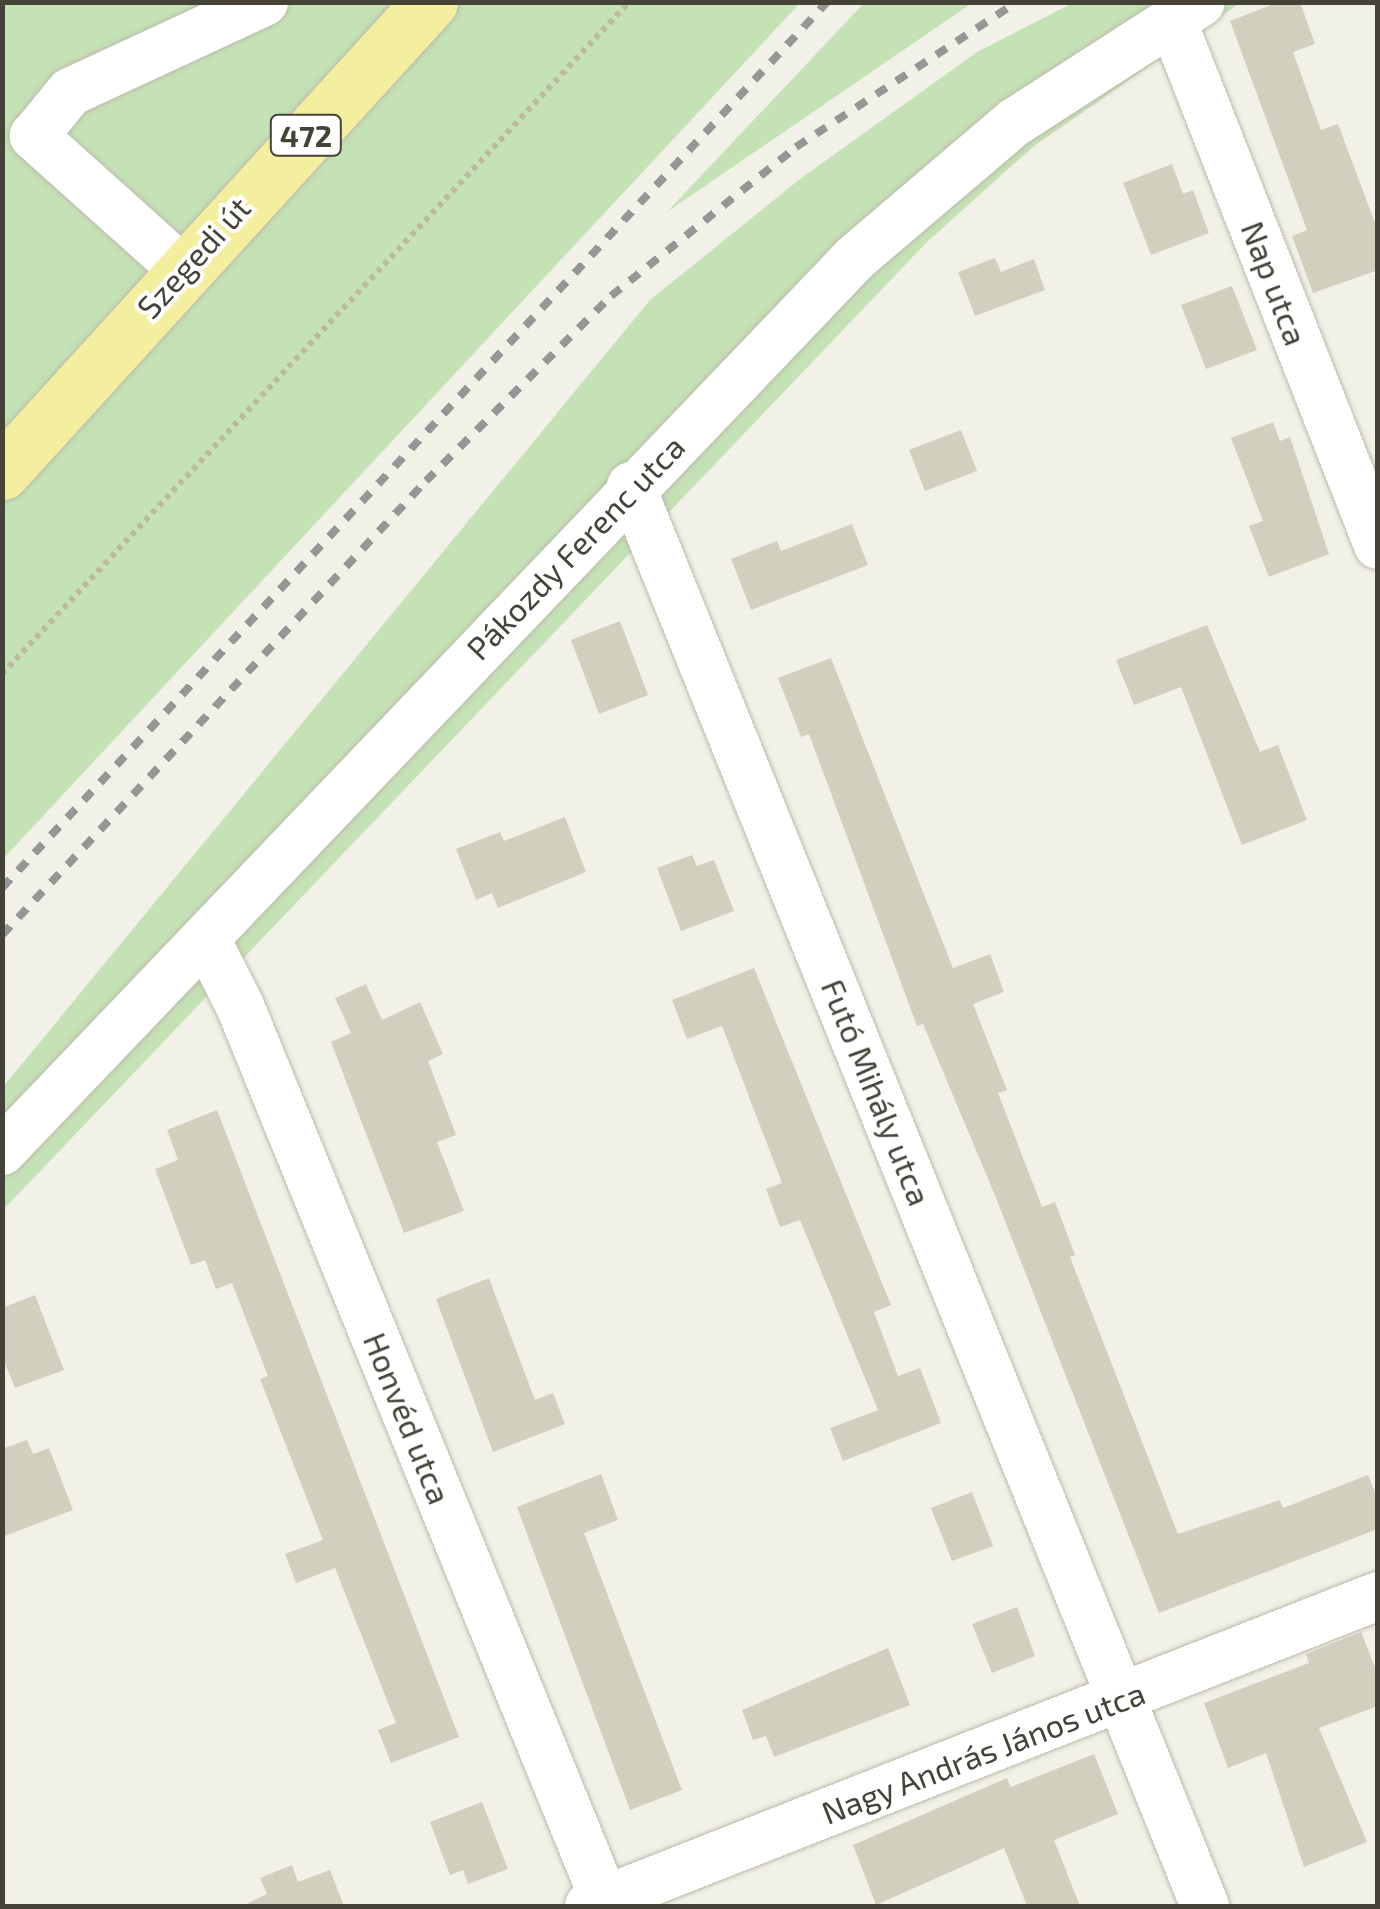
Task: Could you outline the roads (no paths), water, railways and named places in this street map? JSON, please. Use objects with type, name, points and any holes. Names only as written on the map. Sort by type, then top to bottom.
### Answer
[{"type":"main road","name":"Szegedi út","points":[[2,472],[182,268],[430,2]]},
{"type":"street","points":[[182,268],[34,136],[70,92],[264,2]]},
{"type":"street","name":"Pákozdy Ferenc utca","points":[[2,1151],[631,486],[855,258],[1014,122],[1187,11]]},
{"type":"street","name":"Nap utca","points":[[1187,11],[1378,545]]},
{"type":"street","name":"Futó Mihály utca","points":[[631,486],[1206,1906]]},
{"type":"street","name":"Honvéd utca","points":[[206,939],[240,1006],[600,1904]]},
{"type":"street","name":"Nagy András János utca","points":[[600,1904],[1378,1596]]},
{"type":"railway","points":[[2,888],[827,2]]},
{"type":"railway","points":[[2,935],[426,481],[611,296],[796,147],[1017,2]]}]
